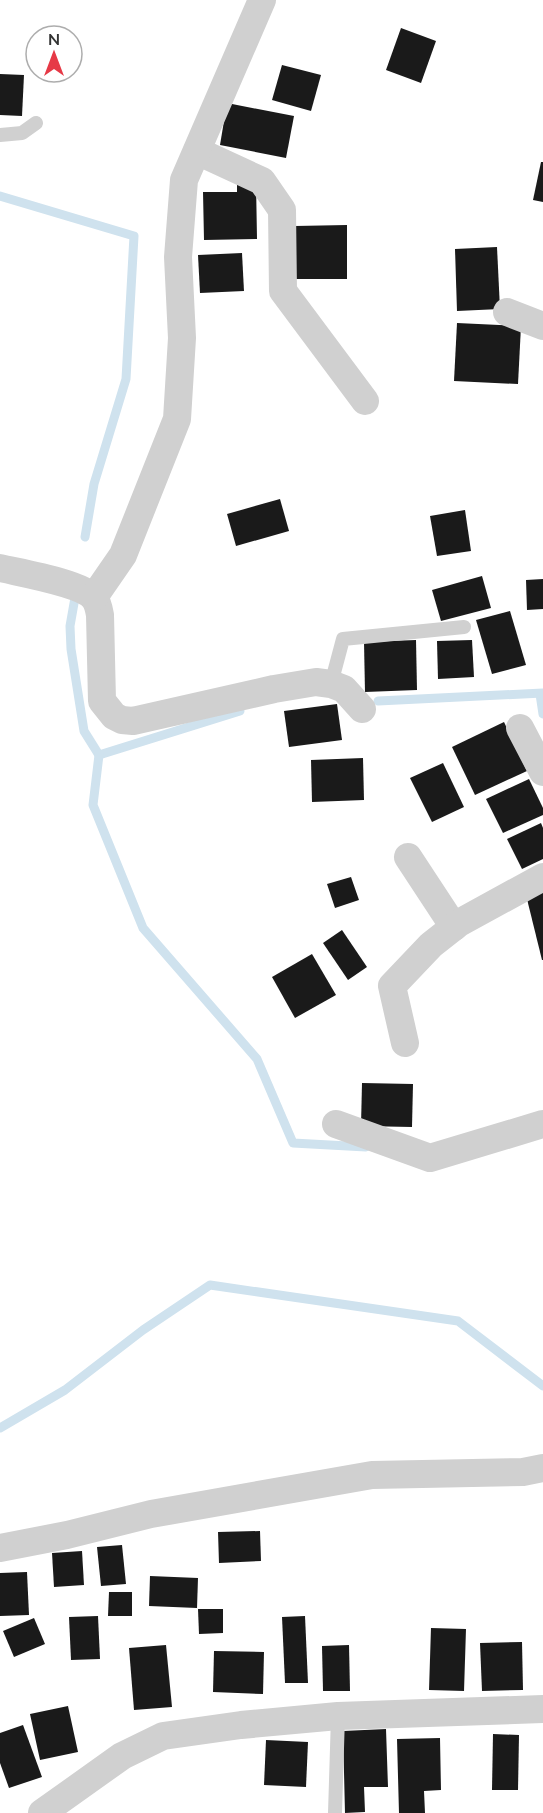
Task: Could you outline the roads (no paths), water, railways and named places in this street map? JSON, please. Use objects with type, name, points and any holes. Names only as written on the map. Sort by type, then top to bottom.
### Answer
[{"type":"street","points":[[94,597],[123,555],[177,419],[182,338],[178,257],[184,180],[262,0]]},
{"type":"street","points":[[197,151],[262,181],[282,210],[282,291],[365,401]]},
{"type":"street","points":[[507,312],[543,326]]},
{"type":"street","points":[[0,568],[81,588],[94,597],[99,606],[100,615],[102,701],[114,716],[123,720],[133,721],[274,689],[316,682],[344,688],[362,709]]},
{"type":"street","points":[[520,728],[543,772]]},
{"type":"street","points":[[408,857],[454,927]]},
{"type":"street","points":[[405,1043],[392,986],[431,945],[454,927],[543,877]]},
{"type":"street","points":[[336,1124],[430,1158],[543,1124]]},
{"type":"street","points":[[0,1548],[67,1535],[151,1514],[372,1475],[524,1472],[543,1468]]},
{"type":"street","points":[[42,1813],[122,1755],[164,1736],[241,1725],[338,1716],[543,1709]]},
{"type":"lane","points":[[0,135],[22,133],[36,123]]},
{"type":"lane","points":[[331,684],[344,639],[464,627]]},
{"type":"lane","points":[[335,1813],[338,1716]]},
{"type":"waterway","points":[[0,196],[134,236],[126,379],[94,484],[85,537]]},
{"type":"waterway","points":[[76,592],[70,626],[71,649],[84,731],[99,755],[240,711]]},
{"type":"waterway","points":[[378,701],[543,693]]},
{"type":"waterway","points":[[540,694],[543,714]]},
{"type":"waterway","points":[[99,755],[93,805],[143,928],[257,1059],[293,1143],[366,1147]]},
{"type":"waterway","points":[[0,1428],[65,1390],[143,1330],[210,1285],[458,1321],[543,1386]]}]
